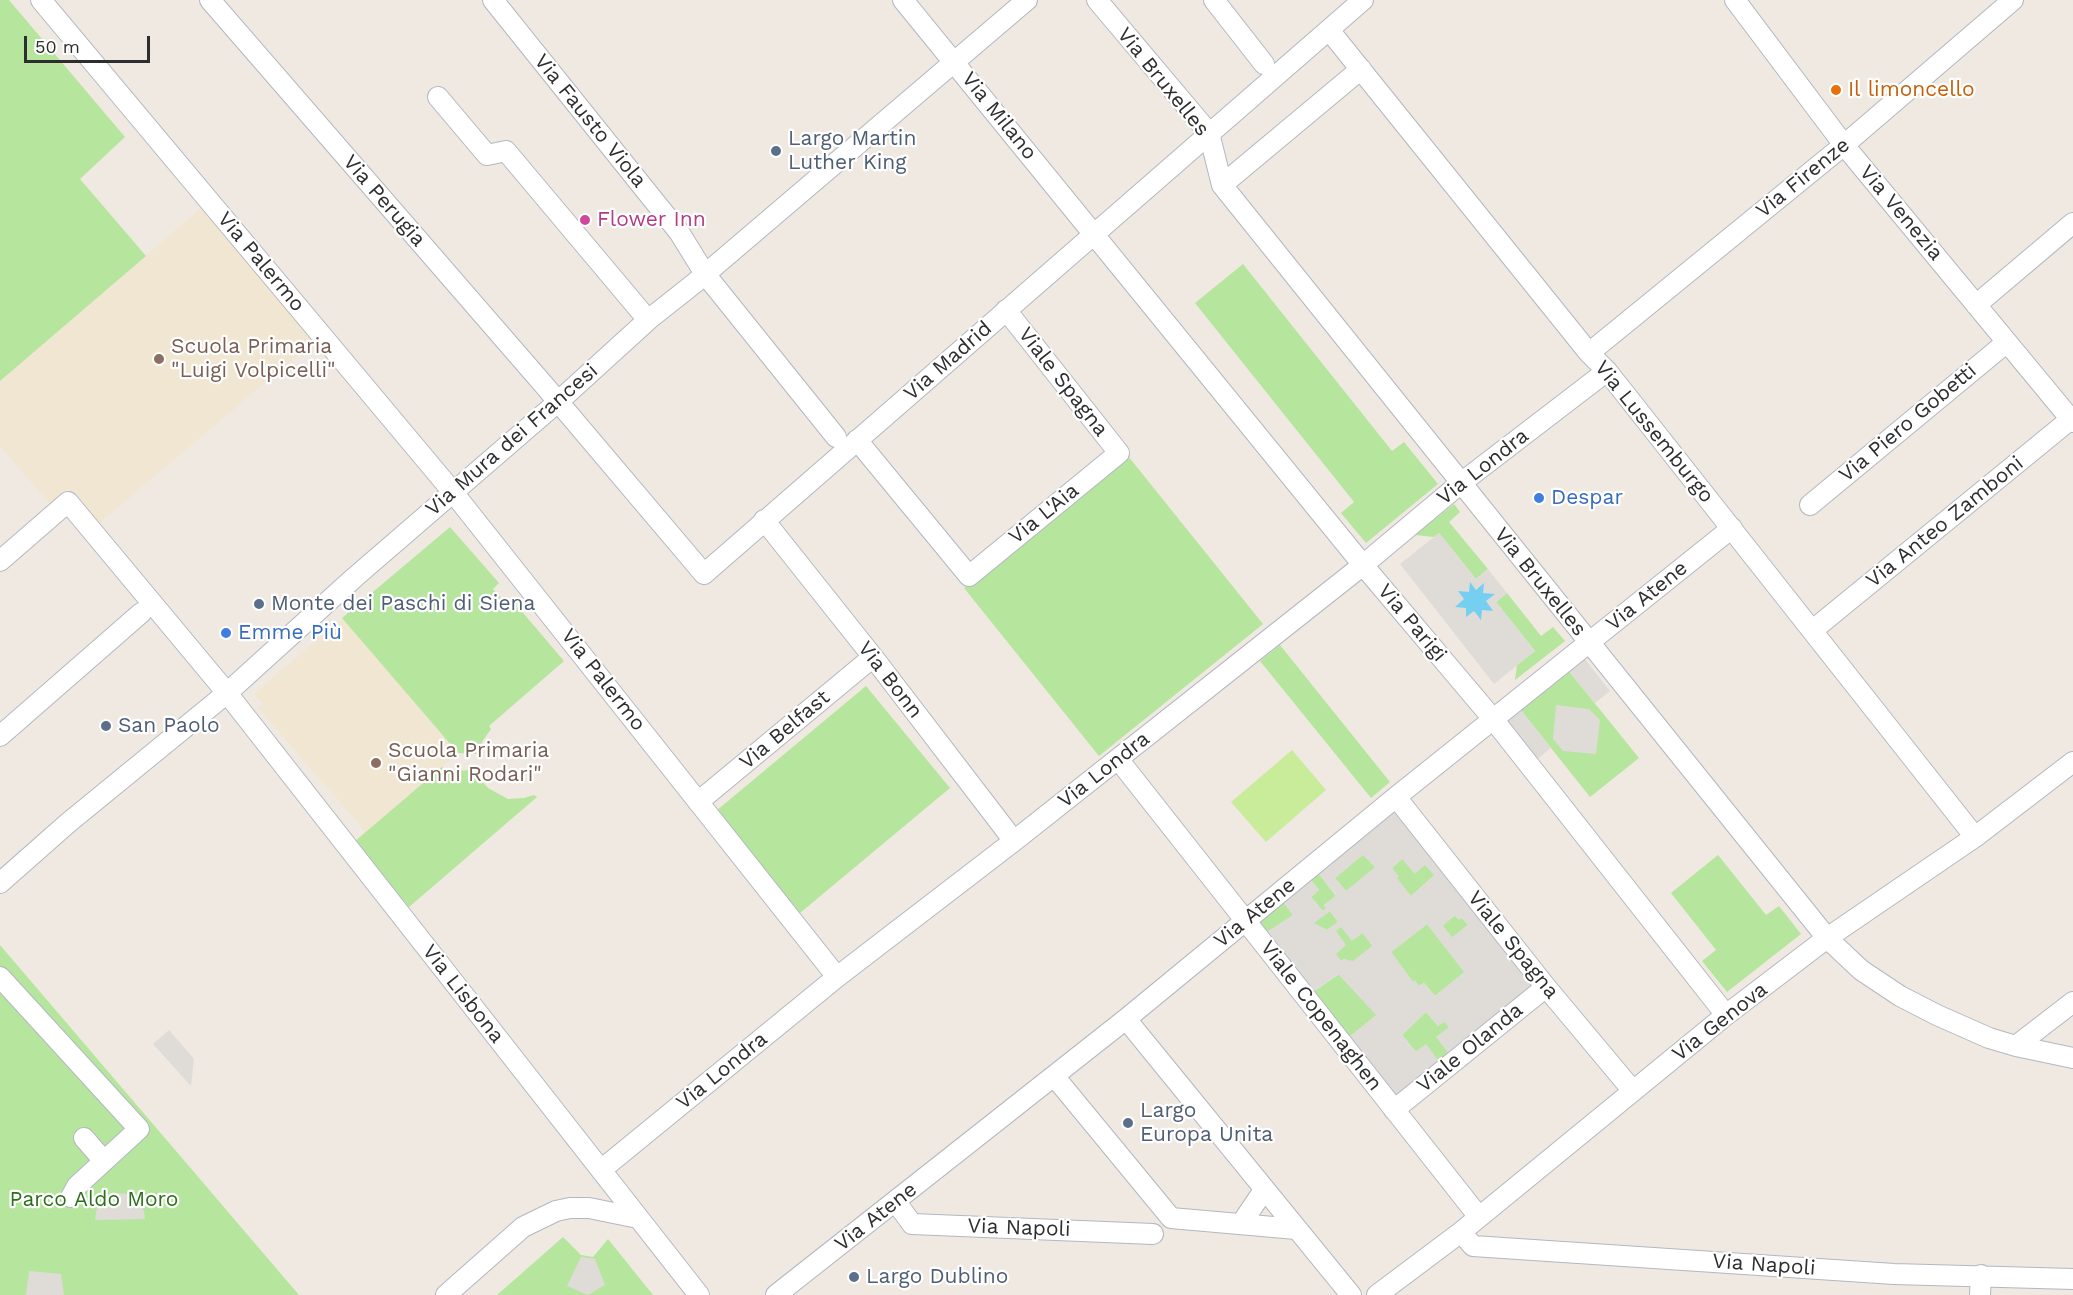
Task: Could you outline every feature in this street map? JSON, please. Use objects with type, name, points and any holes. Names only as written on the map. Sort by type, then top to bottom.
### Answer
[{"type":"street","name":"Via Palermo","points":[[41,0],[453,491],[837,977]]},
{"type":"street","name":"Via Perugia","points":[[210,0],[559,401]]},
{"type":"street","name":"Via Fausto Viola","points":[[493,0],[679,232],[705,274],[836,437]]},
{"type":"street","name":"Via Milano","points":[[903,0],[1094,233]]},
{"type":"street","name":"Via Mura dei Francesi","points":[[0,883],[76,816],[226,693],[648,320],[1027,0]]},
{"type":"street","name":"Via Bruxelles","points":[[1097,0],[1209,133],[1222,185],[1827,938],[1861,970],[1900,996],[1978,1033],[2016,1046],[2073,1058]]},
{"type":"street","points":[[1214,0],[1264,64]]},
{"type":"street","name":"Via Madrid","points":[[559,401],[704,574],[1364,0]]},
{"type":"street","name":"Via Venezia","points":[[1735,0],[1844,145],[2072,420]]},
{"type":"street","name":"Via Firenze","points":[[1589,353],[1844,145],[2013,0]]},
{"type":"street","name":"Via Lussemburgo","points":[[1329,30],[1589,353],[1607,371],[1975,837]]},
{"type":"street","points":[[1222,185],[1361,69]]},
{"type":"street","points":[[438,97],[487,154],[507,151],[648,320]]},
{"type":"street","points":[[1976,305],[2073,224]]},
{"type":"street","name":"Via Parigi","points":[[1094,233],[1363,565],[1492,719],[1726,1016]]},
{"type":"street","name":"Viale Spagna","points":[[1006,310],[1119,453]]},
{"type":"street","name":"Via Piero Gobetti","points":[[1810,505],[2007,342]]},
{"type":"street","name":"Via Londra","points":[[601,1170],[837,977],[1014,841],[1363,565],[1461,483],[1607,371]]},
{"type":"street","name":"Via Anteo Zamboni","points":[[1819,625],[2072,420]]},
{"type":"street","name":"Via L'Aia","points":[[857,440],[969,576],[1119,453]]},
{"type":"street","name":"Via Lisbona","points":[[0,561],[68,502],[226,693],[699,1295]]},
{"type":"street","name":"Via Bonn","points":[[764,520],[873,657],[1014,841]]},
{"type":"street","name":"Via Atene","points":[[776,1295],[1126,1019],[1492,719],[1732,528]]},
{"type":"street","points":[[0,736],[141,613]]},
{"type":"street","name":"Via Belfast","points":[[698,802],[873,657]]},
{"type":"street","name":"Viale Copenaghen","points":[[1118,759],[1479,1217]]},
{"type":"street","name":"Via Genova","points":[[1377,1295],[1461,1232],[1726,1016],[1827,938],[1975,837],[2073,762]]},
{"type":"street","name":"Viale Spagna","points":[[1396,798],[1546,987],[1633,1091]]},
{"type":"street","points":[[0,977],[139,1129],[77,1186],[71,1197]]},
{"type":"street","name":"Viale Olanda","points":[[1394,1110],[1546,987]]},
{"type":"street","points":[[2016,1046],[2073,1002]]},
{"type":"street","points":[[1126,1019],[1351,1295]]},
{"type":"street","points":[[1054,1076],[1172,1218],[1296,1228]]},
{"type":"street","points":[[84,1138],[104,1161]]},
{"type":"street","points":[[1240,1224],[1264,1190]]},
{"type":"street","name":"Via Napoli","points":[[896,1202],[912,1224],[1154,1234]]},
{"type":"street","points":[[446,1295],[523,1227],[556,1211],[590,1208],[638,1218]]},
{"type":"street","name":"Via Napoli","points":[[1461,1232],[1473,1246],[1894,1274],[1981,1285],[2073,1279]]},
{"type":"shaded area","name":"Scuola Primaria \"Luigi Volpicelli\"","points":[[206,204],[318,338],[98,524],[69,488],[50,504],[0,446],[0,381]]},
{"type":"shaded area","points":[[1439,533],[1476,579],[1488,569],[1507,593],[1496,602],[1535,651],[1494,684],[1400,564]]},
{"type":"shaded area","name":"Scuola Primaria \"Gianni Rodari\"","points":[[342,618],[458,753],[442,767],[451,772],[477,769],[481,780],[488,788],[508,799],[534,795],[537,797],[409,907],[353,843],[365,831],[258,708],[263,704],[254,694]]},
{"type":"shaded area","points":[[1584,658],[1610,691],[1595,703],[1568,670]]},
{"type":"shaded area","points":[[1556,705],[1589,709],[1600,720],[1596,754],[1563,751],[1553,739]]},
{"type":"shaded area","points":[[1520,709],[1551,748],[1535,761],[1504,721]]},
{"type":"shaded area","points":[[1396,797],[1546,987],[1394,1110],[1245,920]],"holes":[[[1363,855],[1375,867],[1346,891],[1335,878]],[[1402,859],[1415,874],[1425,865],[1434,875],[1411,896],[1397,878],[1399,876],[1392,868]],[[1319,874],[1336,895],[1324,906],[1326,908],[1323,911],[1311,897],[1319,890],[1311,881]],[[1282,901],[1293,915],[1262,935],[1255,927]],[[1330,911],[1338,922],[1327,930],[1314,923]],[[1454,915],[1459,920],[1462,918],[1468,925],[1452,937],[1443,926]],[[1427,924],[1464,972],[1435,996],[1424,983],[1419,986],[1415,980],[1413,982],[1391,952]],[[1341,927],[1352,941],[1363,933],[1372,946],[1353,961],[1344,959],[1341,961],[1336,954],[1346,945],[1336,931]],[[1338,974],[1376,1015],[1348,1038],[1312,993]],[[1426,1012],[1438,1026],[1444,1022],[1449,1027],[1436,1037],[1448,1053],[1438,1060],[1426,1044],[1415,1052],[1402,1035]]]},
{"type":"shaded area","points":[[169,1030],[194,1059],[191,1086],[153,1044]]},
{"type":"shaded area","points":[[118,1193],[134,1198],[144,1211],[145,1219],[95,1220],[97,1207],[102,1200]]},
{"type":"shaded area","points":[[581,1257],[595,1259],[605,1285],[588,1295],[567,1286]]},
{"type":"shaded area","points":[[29,1271],[61,1274],[64,1295],[26,1295]]},
{"type":"green space","points":[[0,0],[9,0],[125,137],[80,179],[146,256],[0,381]]},
{"type":"green space","points":[[1243,264],[1392,451],[1404,442],[1438,484],[1366,543],[1341,513],[1354,502],[1195,303]]},
{"type":"green space","points":[[1128,456],[1263,624],[1099,756],[964,588]]},
{"type":"green space","points":[[1454,504],[1460,512],[1449,522],[1488,569],[1476,579],[1439,533],[1434,537],[1415,535]]},
{"type":"green space","points":[[450,527],[499,583],[493,589],[507,605],[513,601],[564,661],[489,726],[491,729],[482,742],[478,754],[458,753],[342,618]]},
{"type":"green space","points":[[1507,593],[1541,636],[1553,627],[1565,641],[1515,680],[1517,665],[1535,651],[1496,602]]},
{"type":"green space","points":[[1280,645],[1390,782],[1371,798],[1260,661]]},
{"type":"green space","points":[[1568,670],[1639,758],[1590,797],[1520,709]]},
{"type":"green space","points":[[866,686],[950,788],[800,913],[716,811]]},
{"type":"green space","points":[[1292,750],[1326,790],[1266,842],[1231,802]]},
{"type":"green space","points":[[442,767],[451,772],[477,769],[481,780],[488,788],[508,799],[534,795],[537,797],[409,907],[353,843]]},
{"type":"green space","points":[[1363,854],[1376,868],[1346,891],[1335,878]]},
{"type":"green space","points":[[1718,855],[1766,915],[1779,906],[1801,934],[1727,992],[1702,961],[1716,950],[1671,893]]},
{"type":"green space","points":[[1402,859],[1425,865],[1435,875],[1411,896],[1396,878],[1392,868]]},
{"type":"green space","points":[[1319,874],[1336,896],[1324,905],[1326,908],[1323,911],[1311,897],[1319,890],[1311,880]]},
{"type":"green space","points":[[1283,901],[1293,915],[1262,936],[1255,927]]},
{"type":"green space","points":[[1330,911],[1338,922],[1327,930],[1313,923]]},
{"type":"green space","points":[[1455,915],[1462,918],[1468,925],[1452,938],[1442,926]]},
{"type":"green space","points":[[1427,924],[1465,972],[1435,996],[1424,983],[1419,986],[1413,982],[1391,952]]},
{"type":"green space","points":[[1341,927],[1362,932],[1373,946],[1353,962],[1344,959],[1341,961],[1335,954],[1335,931]]},
{"type":"green space","name":"Parco Aldo Moro","points":[[0,945],[299,1295],[0,1295]]},
{"type":"green space","points":[[1339,974],[1377,1015],[1348,1038],[1312,993]]},
{"type":"green space","points":[[1426,1012],[1438,1026],[1444,1021],[1449,1027],[1448,1053],[1439,1060],[1416,1052],[1402,1035]]},
{"type":"green space","points":[[563,1237],[581,1255],[593,1257],[608,1239],[653,1295],[497,1295]]},
{"type":"water","points":[[1470,582],[1476,590],[1484,583],[1483,593],[1495,594],[1486,601],[1493,611],[1482,610],[1481,620],[1474,611],[1466,617],[1466,608],[1455,607],[1464,599],[1458,591],[1469,592]]},
{"type":"place","name":"Il limoncello","points":[[1836,90]]},
{"type":"place","name":"Largo Martin Luther King","points":[[776,151]]},
{"type":"place","name":"Flower Inn","points":[[585,220]]},
{"type":"place","name":"Scuola Primaria \"Luigi Volpicelli\"","points":[[159,359]]},
{"type":"place","name":"Despar","points":[[1539,498]]},
{"type":"place","name":"Monte dei Paschi di Siena","points":[[259,604]]},
{"type":"place","name":"Emme Più","points":[[226,633]]},
{"type":"place","name":"San Paolo","points":[[106,726]]},
{"type":"place","name":"Scuola Primaria \"Gianni Rodari\"","points":[[376,763]]},
{"type":"place","name":"Largo Europa Unita","points":[[1128,1123]]},
{"type":"place","name":"Largo Dublino","points":[[854,1277]]}]
